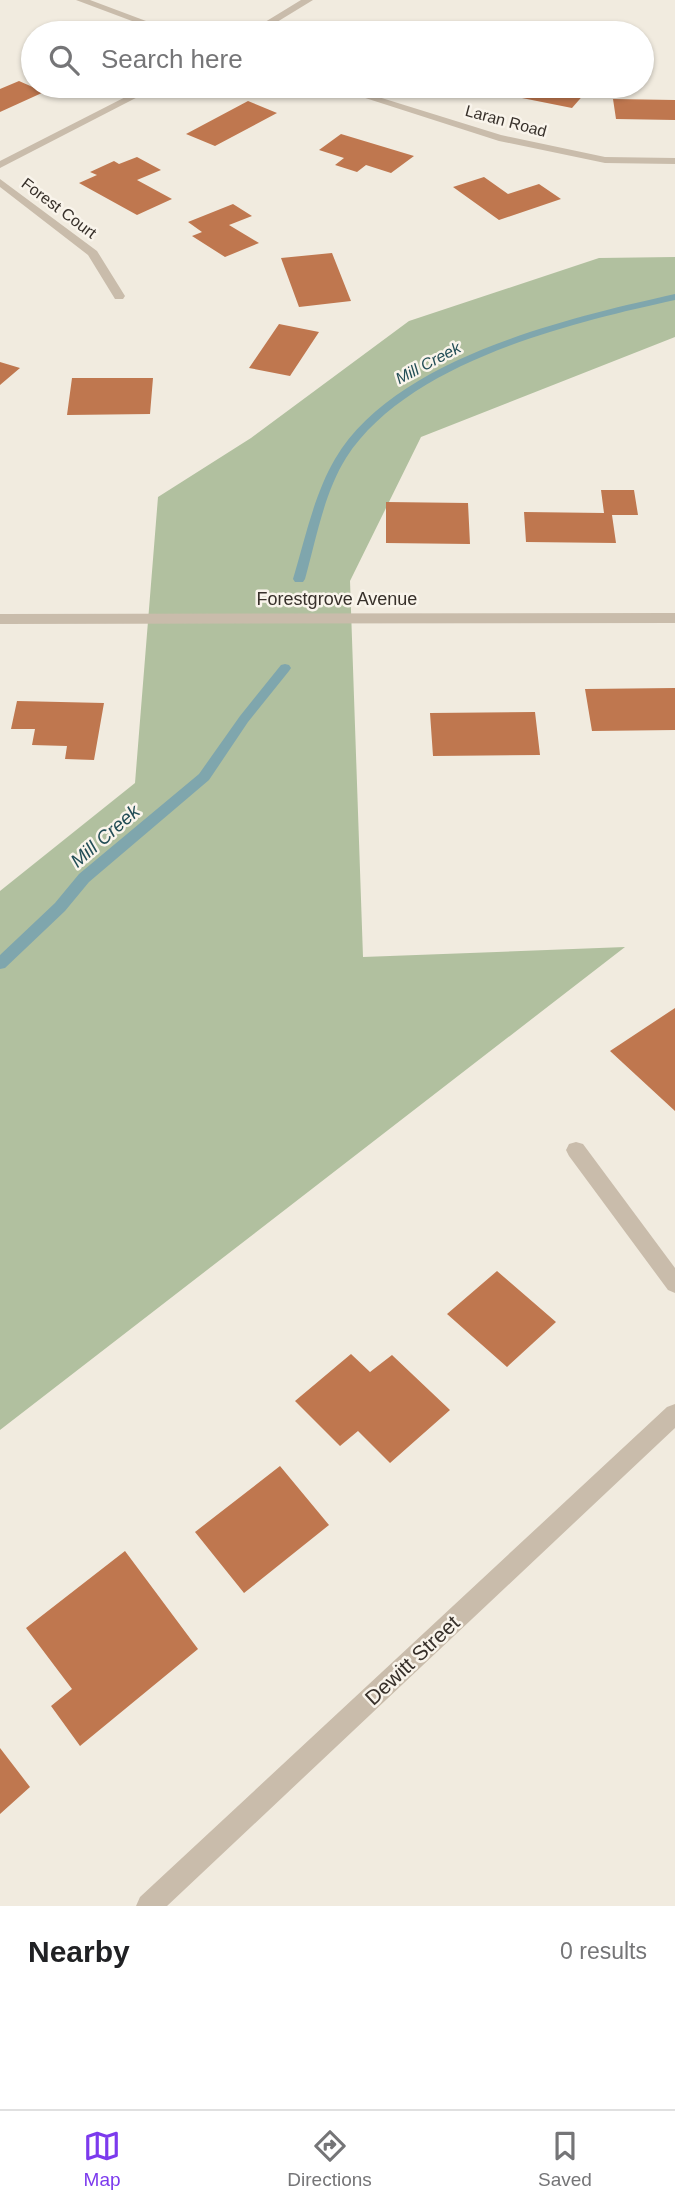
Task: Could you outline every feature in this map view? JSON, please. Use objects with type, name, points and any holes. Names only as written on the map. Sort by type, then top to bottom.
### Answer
[{"type":"street","points":[[81,0],[140,21]]},
{"type":"street","points":[[272,21],[308,0]]},
{"type":"street","points":[[0,165],[131,98]]},
{"type":"street","name":"Laran Road","points":[[372,98],[512,141],[605,160],[675,161]]},
{"type":"street","name":"Forest Court","points":[[0,182],[93,253],[119,296]]},
{"type":"street","name":"Forestgrove Avenue","points":[[0,619],[675,618]]},
{"type":"street","points":[[576,1150],[675,1284]]},
{"type":"street","name":"Dewitt Street","points":[[149,1906],[675,1414]]},
{"type":"green space","points":[[675,257],[675,337],[421,437],[350,581],[363,957],[625,947],[0,1430],[0,891],[135,783],[158,497],[251,438],[409,321],[599,258]]},
{"type":"building","points":[[19,81],[21,98],[31,98],[0,112],[0,89]]},
{"type":"building","points":[[522,98],[581,98],[572,108]]},
{"type":"building","points":[[613,99],[675,100],[675,120],[616,119]]},
{"type":"building","points":[[248,101],[277,113],[215,146],[186,134]]},
{"type":"building","points":[[341,134],[414,156],[391,173],[366,165],[357,172],[335,165],[344,158],[319,150]]},
{"type":"building","points":[[137,157],[161,170],[137,180],[172,199],[137,215],[79,183],[97,175],[90,172],[114,161],[119,164]]},
{"type":"building","points":[[484,177],[508,194],[539,184],[561,199],[499,220],[453,187]]},
{"type":"building","points":[[233,204],[252,216],[229,225],[259,243],[225,257],[192,236],[202,232],[188,222]]},
{"type":"building","points":[[332,253],[351,301],[299,307],[281,258]]},
{"type":"building","points":[[279,324],[319,332],[290,376],[249,368]]},
{"type":"building","points":[[0,362],[20,368],[0,385]]},
{"type":"building","points":[[72,378],[153,378],[150,414],[67,415]]},
{"type":"building","points":[[601,490],[634,490],[638,515],[612,515],[616,543],[526,542],[524,512],[604,513]]},
{"type":"building","points":[[386,502],[468,503],[470,544],[386,543]]},
{"type":"building","points":[[675,688],[675,730],[592,731],[585,689]]},
{"type":"building","points":[[17,701],[104,703],[94,760],[65,759],[67,746],[32,745],[35,729],[11,729]]},
{"type":"building","points":[[535,712],[540,755],[433,756],[430,713]]},
{"type":"building","points":[[675,1008],[675,1111],[610,1051]]},
{"type":"building","points":[[497,1271],[556,1322],[507,1367],[447,1314]]},
{"type":"building","points":[[351,1354],[370,1372],[392,1355],[450,1410],[390,1463],[358,1431],[340,1446],[295,1401]]},
{"type":"building","points":[[280,1466],[329,1525],[244,1593],[195,1532]]},
{"type":"building","points":[[125,1551],[198,1649],[80,1746],[51,1706],[72,1689],[26,1628]]},
{"type":"building","points":[[0,1748],[30,1787],[0,1814]]},
{"type":"waterway","name":"Mill Creek","points":[[299,579],[322,502],[341,458],[366,425],[401,396],[444,371],[540,332],[675,297]]},
{"type":"waterway","name":"Mill Creek","points":[[0,964],[60,907],[84,878],[204,777],[244,719],[285,668]]}]
